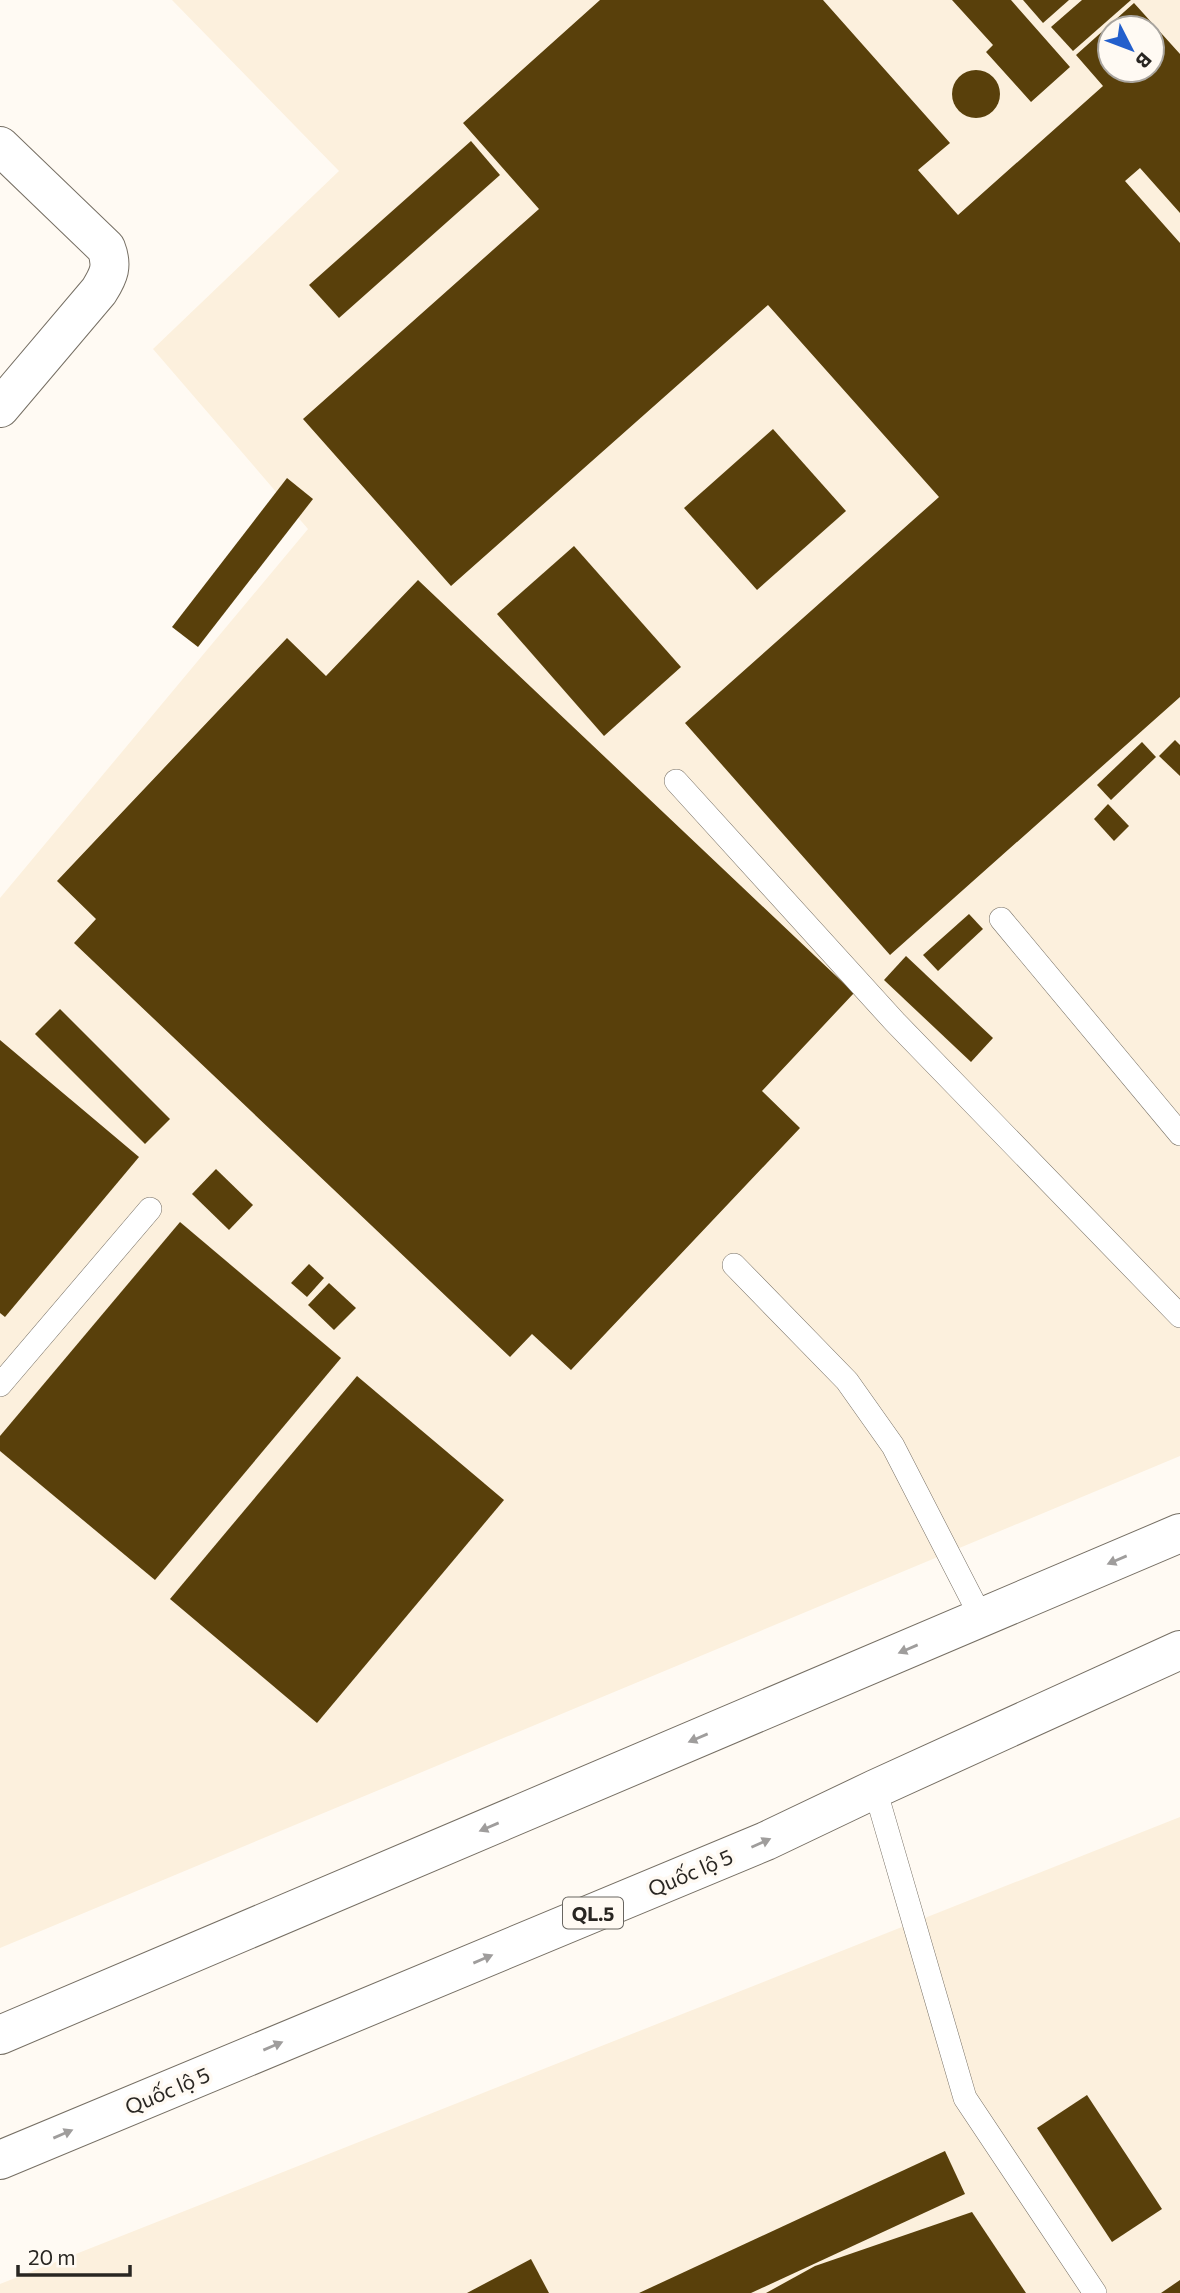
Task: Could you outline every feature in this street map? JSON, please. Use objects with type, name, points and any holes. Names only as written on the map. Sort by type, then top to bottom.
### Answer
[{"type":"main road","points":[[0,146],[106,248],[111,261],[110,273],[99,291],[0,408]]},
{"type":"main road","points":[[0,2035],[1180,1533]]},
{"type":"main road","name":"Quốc lộ 5","points":[[0,2160],[765,1841],[875,1788],[1180,1650]]},
{"type":"lane","points":[[676,780],[895,1022],[1180,1316]]},
{"type":"lane","points":[[1001,919],[1180,1134]]},
{"type":"lane","points":[[0,1385],[150,1209]]},
{"type":"lane","points":[[734,1265],[847,1381],[893,1446],[981,1617]]},
{"type":"lane","points":[[875,1788],[965,2098],[1095,2293]]},
{"type":"shaded area","points":[[172,0],[1180,0],[1180,1456],[0,1948],[0,898],[308,529],[153,349],[339,171]]},
{"type":"shaded area","points":[[1180,1817],[1180,2293],[0,2293],[0,2284]]},
{"type":"building","points":[[600,0],[823,0],[950,143],[918,170],[958,215],[1103,86],[1101,84],[1166,84],[1166,38],[1180,54],[1180,213],[1140,168],[1125,181],[1180,243],[1180,697],[890,955],[685,723],[939,497],[768,305],[451,586],[303,419],[539,209],[463,123]]},
{"type":"building","points":[[952,0],[1011,0],[1070,67],[1031,102],[986,52],[993,45]]},
{"type":"building","points":[[1023,0],[1069,0],[1043,23]]},
{"type":"building","points":[[1082,0],[1131,0],[1115,14],[1096,14],[1096,31],[1073,51],[1051,27]]},
{"type":"building","points":[[1134,3],[1144,14],[1122,14]]},
{"type":"building","points":[[1096,37],[1096,78],[1076,55]]},
{"type":"building","points":[[976,70],[993,77],[1000,94],[993,111],[976,118],[959,111],[952,94],[959,77]]},
{"type":"building","points":[[471,141],[500,175],[339,318],[309,285]]},
{"type":"building","points":[[773,429],[846,511],[757,590],[684,508]]},
{"type":"building","points":[[287,478],[313,499],[198,647],[172,627]]},
{"type":"building","points":[[574,546],[681,667],[604,736],[497,614]]},
{"type":"building","points":[[418,580],[854,993],[762,1091],[800,1128],[571,1370],[532,1334],[510,1357],[74,943],[96,919],[57,881],[287,638],[326,676]]},
{"type":"building","points":[[1175,740],[1180,745],[1180,776],[1159,756]]},
{"type":"building","points":[[1142,742],[1156,757],[1111,800],[1097,785]]},
{"type":"building","points":[[1108,804],[1129,826],[1114,841],[1094,819]]},
{"type":"building","points":[[969,914],[983,929],[938,971],[923,955]]},
{"type":"building","points":[[906,956],[993,1038],[971,1062],[884,980]]},
{"type":"building","points":[[60,1009],[170,1119],[145,1144],[35,1034]]},
{"type":"building","points":[[0,1040],[139,1157],[5,1317],[0,1313]]},
{"type":"building","points":[[216,1169],[253,1205],[229,1230],[192,1194]]},
{"type":"building","points":[[180,1222],[341,1358],[155,1580],[0,1451],[0,1436]]},
{"type":"building","points":[[309,1264],[324,1278],[307,1297],[291,1283]]},
{"type":"building","points":[[329,1283],[356,1308],[334,1330],[308,1305]]},
{"type":"building","points":[[357,1376],[504,1500],[317,1723],[170,1599]]},
{"type":"building","points":[[1087,2095],[1162,2209],[1112,2242],[1037,2128]]},
{"type":"building","points":[[945,2151],[965,2194],[751,2293],[639,2293]]},
{"type":"building","points":[[972,2212],[1026,2293],[766,2293],[815,2266]]},
{"type":"building","points":[[531,2259],[549,2293],[467,2293]]},
{"type":"building","points":[[1180,2280],[1180,2293],[1161,2293]]}]
